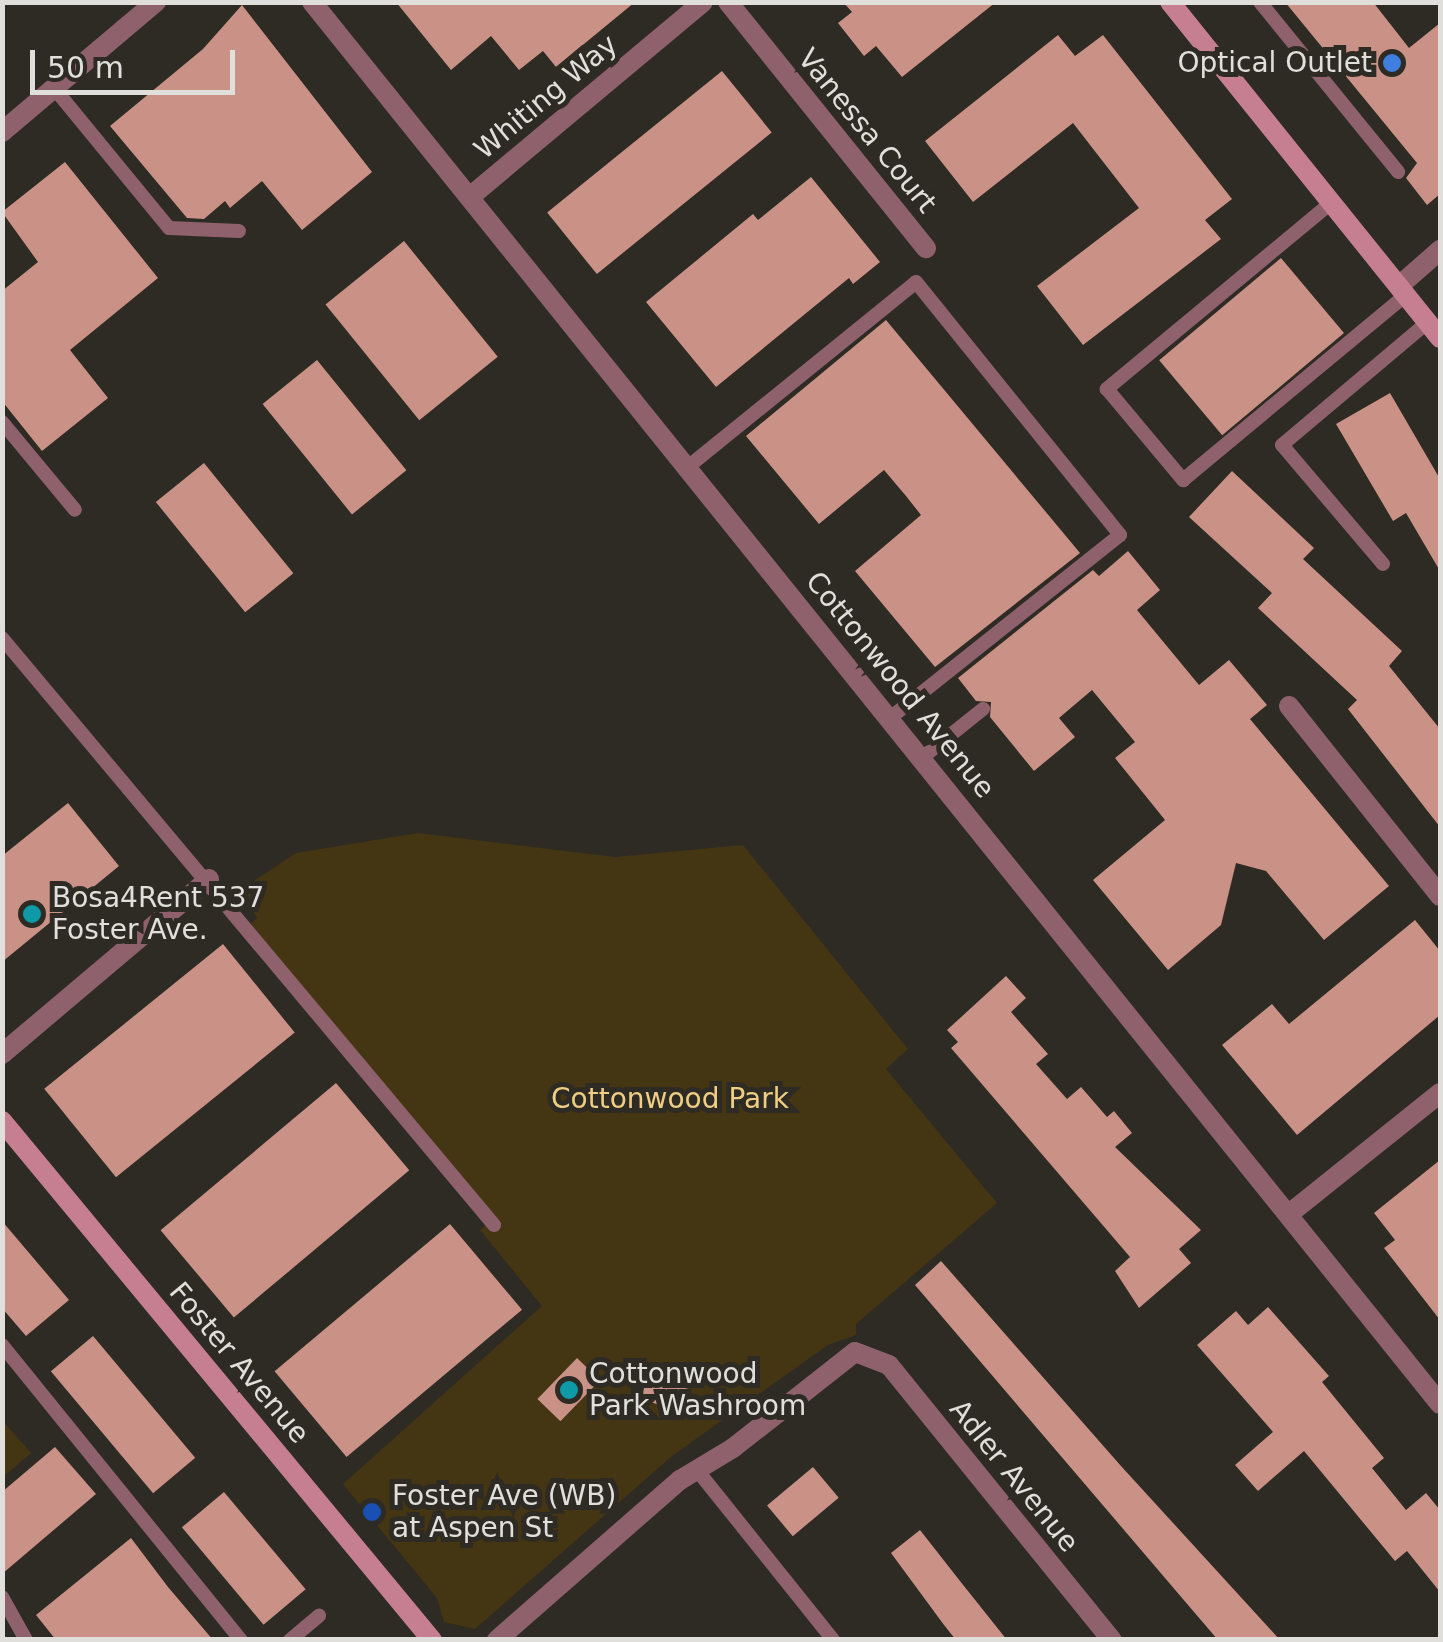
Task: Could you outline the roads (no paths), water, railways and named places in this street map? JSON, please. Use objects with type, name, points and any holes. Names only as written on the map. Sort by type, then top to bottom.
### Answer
[{"type":"street","points":[[2,132],[156,2]]},
{"type":"street","name":"Cottonwood Avenue","points":[[312,2],[1440,1404]]},
{"type":"street","name":"Whiting Way","points":[[471,196],[703,2]]},
{"type":"street","name":"Vanessa Court","points":[[728,2],[926,248]]},
{"type":"street","points":[[1170,2],[1434,330]]},
{"type":"street","points":[[1402,290],[1440,250]]},
{"type":"street","points":[[1289,706],[1440,896]]},
{"type":"street","points":[[2,1054],[209,879]]},
{"type":"street","points":[[1288,1214],[1440,1093]]},
{"type":"street","name":"Foster Avenue","points":[[2,1121],[432,1640]]},
{"type":"street","name":"Adler Avenue","points":[[697,1470],[844,1355],[868,1354],[889,1366],[1112,1640]]},
{"type":"street","points":[[496,1640],[697,1470]]},
{"type":"lane","points":[[1260,2],[1398,172]]},
{"type":"lane","points":[[54,88],[170,228],[239,231]]},
{"type":"lane","points":[[1332,202],[1108,389],[1183,480],[1402,290]]},
{"type":"lane","points":[[688,466],[916,282],[1120,535],[891,717]]},
{"type":"lane","points":[[1383,564],[1282,445],[1434,330]]},
{"type":"lane","points":[[2,422],[75,510]]},
{"type":"lane","points":[[2,638],[209,879],[494,1224]]},
{"type":"lane","points":[[923,758],[983,710]]},
{"type":"lane","points":[[2,1346],[241,1640]]},
{"type":"lane","points":[[697,1470],[828,1638]]},
{"type":"lane","points":[[2,1596],[26,1640]]},
{"type":"lane","points":[[290,1640],[319,1616]]},
{"type":"place","name":"Optical Outlet","points":[[1392,63]]},
{"type":"place","name":"Bosa4Rent 537 Foster Ave.","points":[[32,914]]},
{"type":"place","name":"Cottonwood Park Washroom","points":[[569,1390]]},
{"type":"place","name":"Foster Ave (WB) at Aspen St","points":[[372,1512]]},
{"type":"park label","name":"Cottonwood Park","points":[[670,1099]]}]
